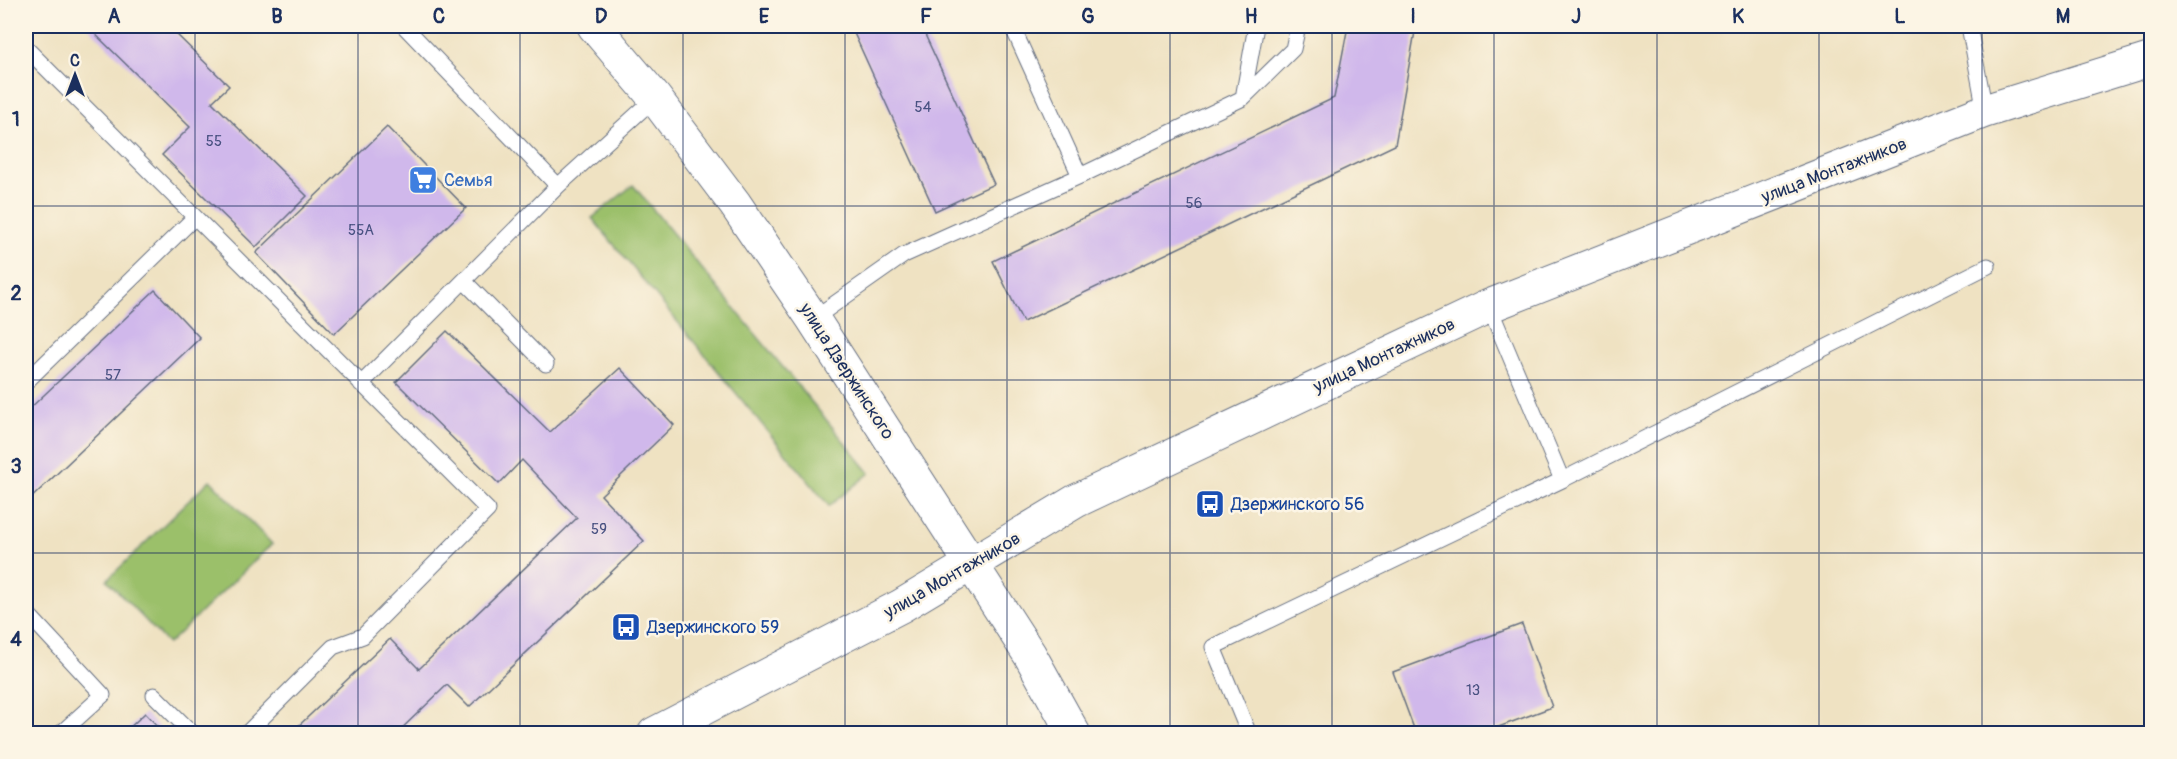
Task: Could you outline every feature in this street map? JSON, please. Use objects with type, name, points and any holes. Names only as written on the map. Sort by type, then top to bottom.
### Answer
[{"type":"street","name":"улица Дзержинского","points":[[594,26],[655,98],[735,204],[813,319],[1029,655],[1074,734]]},
{"type":"street","name":"улица Монтажников","points":[[654,734],[901,606],[1076,501],[1489,306],[1985,111],[2151,59]]},
{"type":"lane","points":[[405,26],[558,186]]},
{"type":"lane","points":[[1012,26],[1080,176]]},
{"type":"lane","points":[[1243,98],[1256,26]]},
{"type":"lane","points":[[813,319],[904,255],[1080,176],[1243,98],[1293,49],[1298,26]]},
{"type":"lane","points":[[1969,26],[1985,111]]},
{"type":"lane","points":[[26,48],[488,510],[363,636],[333,647],[246,734]]},
{"type":"lane","points":[[362,384],[558,186],[655,98]]},
{"type":"lane","points":[[26,382],[194,218]]},
{"type":"lane","points":[[1249,734],[1214,647],[1562,480],[1988,266]]},
{"type":"lane","points":[[464,281],[546,364]]},
{"type":"lane","points":[[1489,306],[1562,480]]},
{"type":"lane","points":[[26,612],[103,694],[60,734]]},
{"type":"lane","points":[[154,695],[193,734]]},
{"type":"green space","points":[[633,185],[870,473],[829,506],[592,218]]},
{"type":"green space","points":[[210,480],[272,544],[168,644],[107,580]]},
{"type":"building","points":[[87,26],[168,26],[229,86],[212,102],[307,196],[256,247],[162,155],[190,127]]},
{"type":"building","points":[[865,26],[921,26],[994,184],[935,211],[853,31]]},
{"type":"building","points":[[1348,26],[1416,26],[1395,145],[1023,322],[993,261],[1334,98]]},
{"type":"building","points":[[1781,26],[1781,29],[1748,27]]},
{"type":"building","points":[[387,127],[466,208],[334,334],[256,253]]},
{"type":"building","points":[[155,290],[200,338],[26,503],[26,412]]},
{"type":"building","points":[[447,331],[550,432],[620,368],[674,425],[601,495],[644,541],[469,707],[447,685],[396,734],[290,734],[390,639],[419,669],[577,518],[522,460],[499,484],[396,382]]},
{"type":"building","points":[[1522,624],[1552,707],[1480,734],[1416,734],[1393,672]]},
{"type":"building","points":[[145,713],[165,734],[123,734]]},
{"type":"place","name":"Семья","points":[[423,180]]},
{"type":"place","name":"Дзержинского 56","points":[[1210,504]]},
{"type":"place","name":"Дзержинского 59","points":[[626,627]]}]
